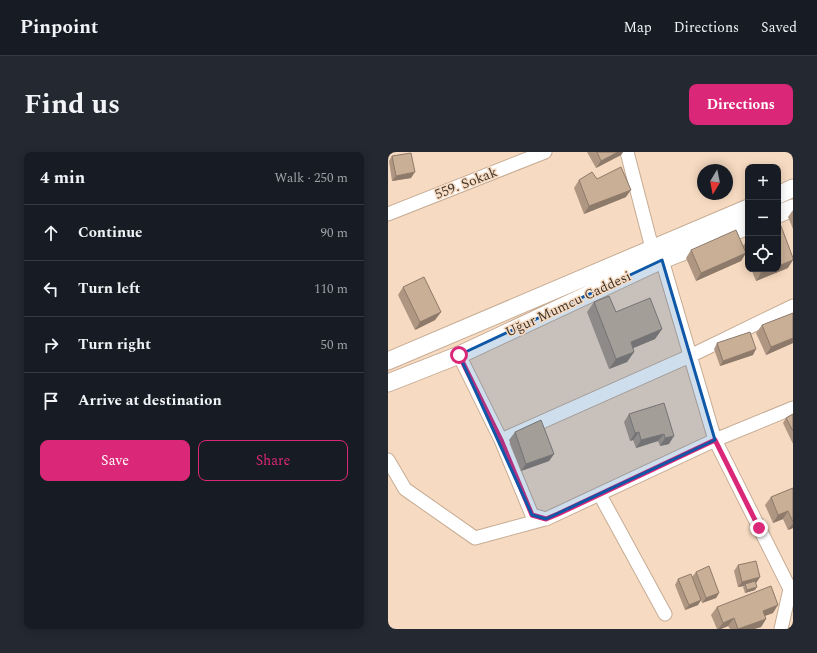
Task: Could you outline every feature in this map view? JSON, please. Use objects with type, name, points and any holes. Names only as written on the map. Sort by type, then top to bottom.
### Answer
[{"type":"street","name":"559. Sokak","points":[[388,214],[545,152]]},
{"type":"street","points":[[627,152],[715,440],[791,588],[781,629]]},
{"type":"street","points":[[781,194],[793,188]]},
{"type":"street","points":[[781,213],[793,208]]},
{"type":"street","name":"Uğur Mumcu Caddesi","points":[[388,383],[459,355],[745,210]]},
{"type":"street","name":"Uğur Mumcu Caddesi","points":[[388,361],[657,254],[745,227]]},
{"type":"street","points":[[501,440],[690,356],[793,306]]},
{"type":"street","points":[[459,355],[501,440],[532,515],[546,519]]},
{"type":"street","points":[[388,460],[405,489],[475,538],[546,519],[715,440],[793,408]]},
{"type":"street","points":[[600,495],[665,614]]},
{"type":"highlighted area","points":[[662,260],[715,440],[546,519],[532,515],[459,355]]},
{"type":"building","points":[[597,152],[618,152],[601,161]]},
{"type":"building","points":[[411,153],[415,172],[396,176],[392,156]]},
{"type":"building","points":[[621,167],[631,190],[589,206],[579,180],[592,172],[597,179]]},
{"type":"building","points":[[781,226],[793,258],[793,260],[781,265]]},
{"type":"building","points":[[736,230],[745,253],[701,273],[691,250]]},
{"type":"building","points":[[424,277],[441,312],[420,322],[403,287]]},
{"type":"building","points":[[609,296],[616,312],[650,298],[662,329],[631,342],[634,352],[616,359],[594,302]]},
{"type":"building","points":[[793,313],[793,338],[771,347],[762,325]]},
{"type":"building","points":[[750,332],[756,349],[723,361],[717,343]]},
{"type":"building","points":[[664,403],[674,436],[665,438],[664,434],[641,440],[639,432],[635,433],[629,414]]},
{"type":"building","points":[[793,414],[793,431],[786,418]]},
{"type":"building","points":[[541,420],[554,454],[526,464],[515,432]]},
{"type":"building","points":[[793,488],[793,522],[788,511],[778,515],[771,497]]},
{"type":"building","points":[[756,561],[760,577],[742,582],[738,565]]},
{"type":"building","points":[[709,566],[719,593],[706,598],[696,572]]},
{"type":"building","points":[[691,574],[701,600],[689,605],[678,579]]},
{"type":"building","points":[[755,581],[757,587],[747,590],[745,584]]},
{"type":"building","points":[[771,586],[778,605],[763,611],[766,619],[738,629],[734,618],[723,623],[717,607]]},
{"type":"route","points":[[459,355],[501,440],[532,515],[546,519],[715,440],[759,528]]}]
